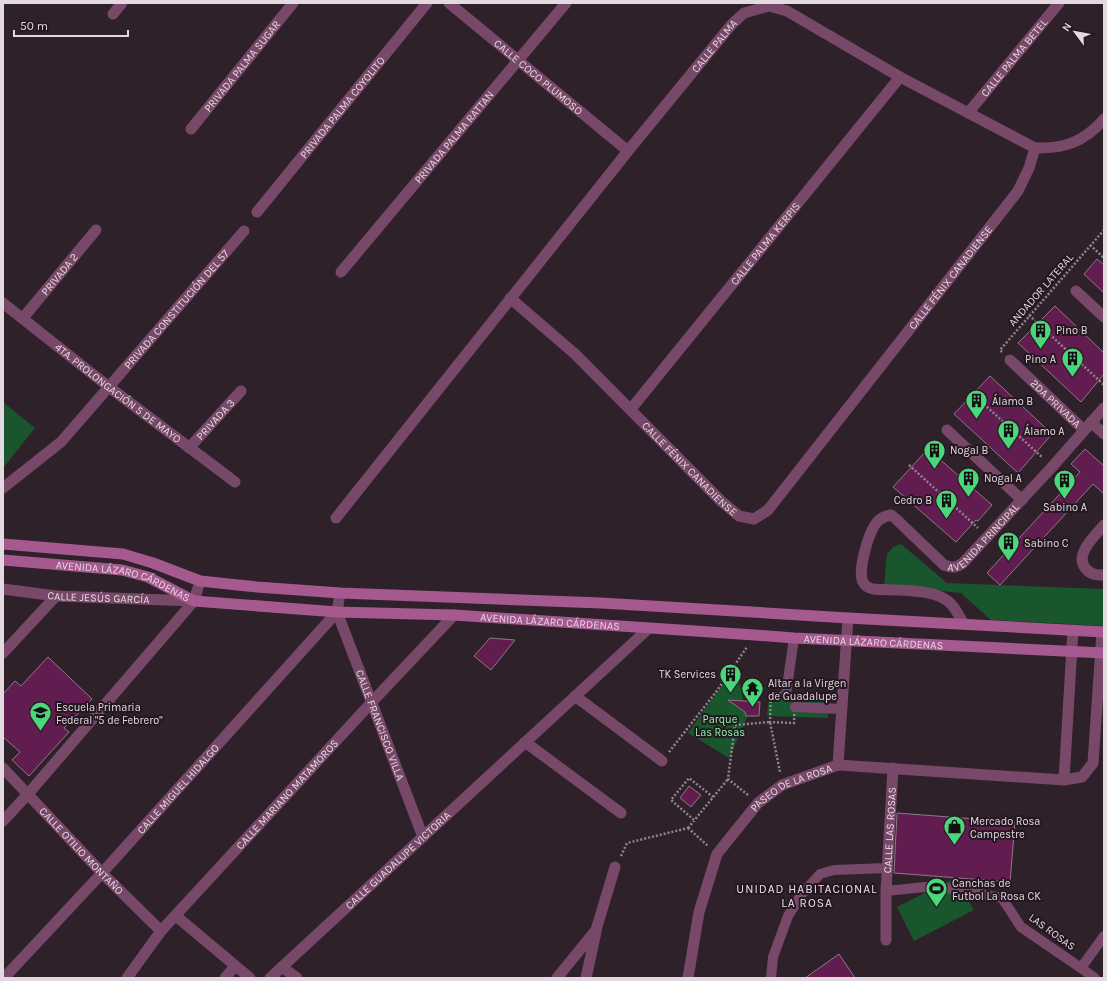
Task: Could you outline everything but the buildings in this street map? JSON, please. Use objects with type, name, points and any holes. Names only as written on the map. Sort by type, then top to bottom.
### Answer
[{"type":"main road","name":"AVENIDA LÁZARO CÁRDENAS","points":[[3,544],[123,554],[153,563],[200,581],[257,587],[340,593],[601,603],[735,610],[848,618],[1103,632]]},
{"type":"main road","name":"AVENIDA LÁZARO CÁRDENAS","points":[[3,560],[122,570],[148,578],[194,601],[337,612],[454,615],[794,638],[1102,653]]},
{"type":"street","points":[[113,14],[122,3]]},
{"type":"street","name":"PRIVADA PALMA SUGAR","points":[[191,130],[293,3]]},
{"type":"street","name":"PRIVADA PALMA COYOLITO","points":[[256,212],[427,3]]},
{"type":"street","name":"CALLE COCO PLUMOSO","points":[[449,3],[628,151]]},
{"type":"street","name":"PRIVADA PALMA RATTAN","points":[[342,272],[566,3]]},
{"type":"street","name":"CALLE PALMA BETEL","points":[[968,113],[1059,3]]},
{"type":"street","name":"CALLE PALMA","points":[[510,298],[628,151],[746,8],[769,6],[787,12],[900,77],[1035,148]]},
{"type":"street","name":"CALLE PALMA KERPIS","points":[[631,409],[900,77]]},
{"type":"street","points":[[1035,148],[1050,148],[1077,142],[1104,119]]},
{"type":"street","name":"CALLE FÉNIX CANADIENSE","points":[[510,298],[575,354],[721,501],[739,516],[754,518],[768,510],[1018,191],[1029,168],[1035,148]]},
{"type":"street","name":"PRIVADA 2","points":[[23,318],[96,230]]},
{"type":"street","name":"PRIVADA CONSTITUCIÓN DEL 57","points":[[3,488],[61,442],[244,230]]},
{"type":"street","points":[[1076,291],[1104,317]]},
{"type":"street","points":[[336,518],[510,298]]},
{"type":"street","name":"4TA. PROLONGACIÓN 5 DE MAYO","points":[[3,303],[109,387],[235,482]]},
{"type":"street","name":"2DA PRIVADA","points":[[1010,360],[1087,426],[1104,434]]},
{"type":"street","name":"PRIVADA 3","points":[[189,448],[241,391]]},
{"type":"street","name":"AVENIDA PRINCIPAL","points":[[964,624],[952,605],[940,596],[926,592],[873,590],[865,586],[862,581],[861,571],[866,544],[874,526],[884,516],[891,515],[944,565],[953,568],[963,563],[1022,500],[1104,408]]},
{"type":"street","points":[[947,430],[1022,500]]},
{"type":"street","points":[[1104,526],[1090,541],[1081,560],[1084,567],[1089,572],[1096,575],[1104,574]]},
{"type":"street","points":[[3,821],[194,601],[200,581]]},
{"type":"street","name":"CALLE JESÚS GARCÍA","points":[[3,589],[56,596],[194,601]]},
{"type":"street","points":[[337,612],[340,593]]},
{"type":"street","points":[[3,653],[56,596]]},
{"type":"street","name":"CALLE FRANCISCO VILLA","points":[[337,612],[423,837]]},
{"type":"street","name":"CALLE MIGUEL HIDALGO","points":[[4,978],[102,873],[337,612]]},
{"type":"street","name":"CALLE MARIANO MATAMOROS","points":[[128,978],[161,932],[371,703],[454,615]]},
{"type":"street","points":[[838,766],[848,618]]},
{"type":"street","name":"CALLE GUADALUPE VICTORIA","points":[[270,978],[648,628]]},
{"type":"street","points":[[1064,780],[1073,630]]},
{"type":"street","name":"PASEO DE LA ROSA","points":[[688,978],[699,912],[717,854],[758,803],[782,785],[838,766],[893,768],[1064,780],[1082,777],[1093,763],[1103,632]]},
{"type":"street","points":[[786,694],[794,638]]},
{"type":"street","points":[[575,696],[662,761]]},
{"type":"street","points":[[795,707],[841,709]]},
{"type":"street","points":[[525,742],[621,813]]},
{"type":"street","name":"CALLE OTILIO MONTAÑO","points":[[3,768],[102,873],[161,932]]},
{"type":"street","name":"CALLE LAS ROSAS","points":[[886,940],[886,891],[893,768]]},
{"type":"street","points":[[586,978],[596,930],[615,867]]},
{"type":"street","points":[[771,978],[773,957],[788,916],[801,895],[820,874],[834,870],[887,868]]},
{"type":"street","name":"LAS ROSAS","points":[[886,891],[935,886],[1002,898],[1021,927],[1095,978]]},
{"type":"street","points":[[176,916],[250,978]]},
{"type":"street","points":[[558,978],[596,930]]},
{"type":"street","points":[[1081,968],[1104,936]]},
{"type":"street","points":[[225,978],[235,966]]},
{"type":"street","points":[[282,967],[297,978]]},
{"type":"path","name":"ANDADOR LATERAL","points":[[1010,360],[1000,350],[1104,230]]},
{"type":"path","points":[[1090,245],[1104,258]]},
{"type":"path","points":[[1029,315],[1104,386]]},
{"type":"path","points":[[975,396],[1052,467]]},
{"type":"path","points":[[909,465],[987,536]]},
{"type":"path","points":[[662,761],[716,692],[755,635]]},
{"type":"path","points":[[615,867],[627,843],[688,828],[728,779],[735,725],[770,722],[782,785]]},
{"type":"path","points":[[694,820],[671,800],[689,778],[713,797]]},
{"type":"path","points":[[728,779],[758,803]]},
{"type":"path","points":[[688,828],[717,854]]},
{"type":"green space","points":[[3,402],[35,428],[3,468]]},
{"type":"green space","points":[[901,544],[947,583],[1104,589],[1104,626],[991,620],[961,593],[884,585],[887,554],[893,547]]},
{"type":"green space","name":"Parque Las Rosas","points":[[736,666],[747,718],[729,758],[688,733]]},
{"type":"green space","points":[[769,697],[827,700],[828,718],[767,716]]},
{"type":"green space","name":"Canchas de Futbol La Rosa CK","points":[[955,878],[974,910],[914,941],[897,907]]},
{"type":"place","name":"Pino B","points":[[1040,350]]},
{"type":"place","name":"Pino A","points":[[1072,378]]},
{"type":"place","name":"Álamo B","points":[[977,420]]},
{"type":"place","name":"Álamo A","points":[[1009,450]]},
{"type":"place","name":"Nogal B","points":[[935,470]]},
{"type":"place","name":"Nogal A","points":[[968,498]]},
{"type":"place","name":"Sabino A","points":[[1065,500]]},
{"type":"place","name":"Cedro B","points":[[947,520]]},
{"type":"place","name":"Sabino C","points":[[1008,562]]},
{"type":"place","name":"TK Services","points":[[731,694]]},
{"type":"place","name":"Altar a la Virgen de Guadalupe","points":[[752,708]]},
{"type":"place","name":"Escuela Primaria Federal \"5 de Febrero\"","points":[[40,732]]},
{"type":"place","name":"Mercado Rosa Campestre","points":[[954,846]]},
{"type":"place","name":"Canchas de Futbol La Rosa CK","points":[[936,908]]},
{"type":"district","name":"UNIDAD HABITACIONAL LA ROSA","points":[[807,896]]}]
